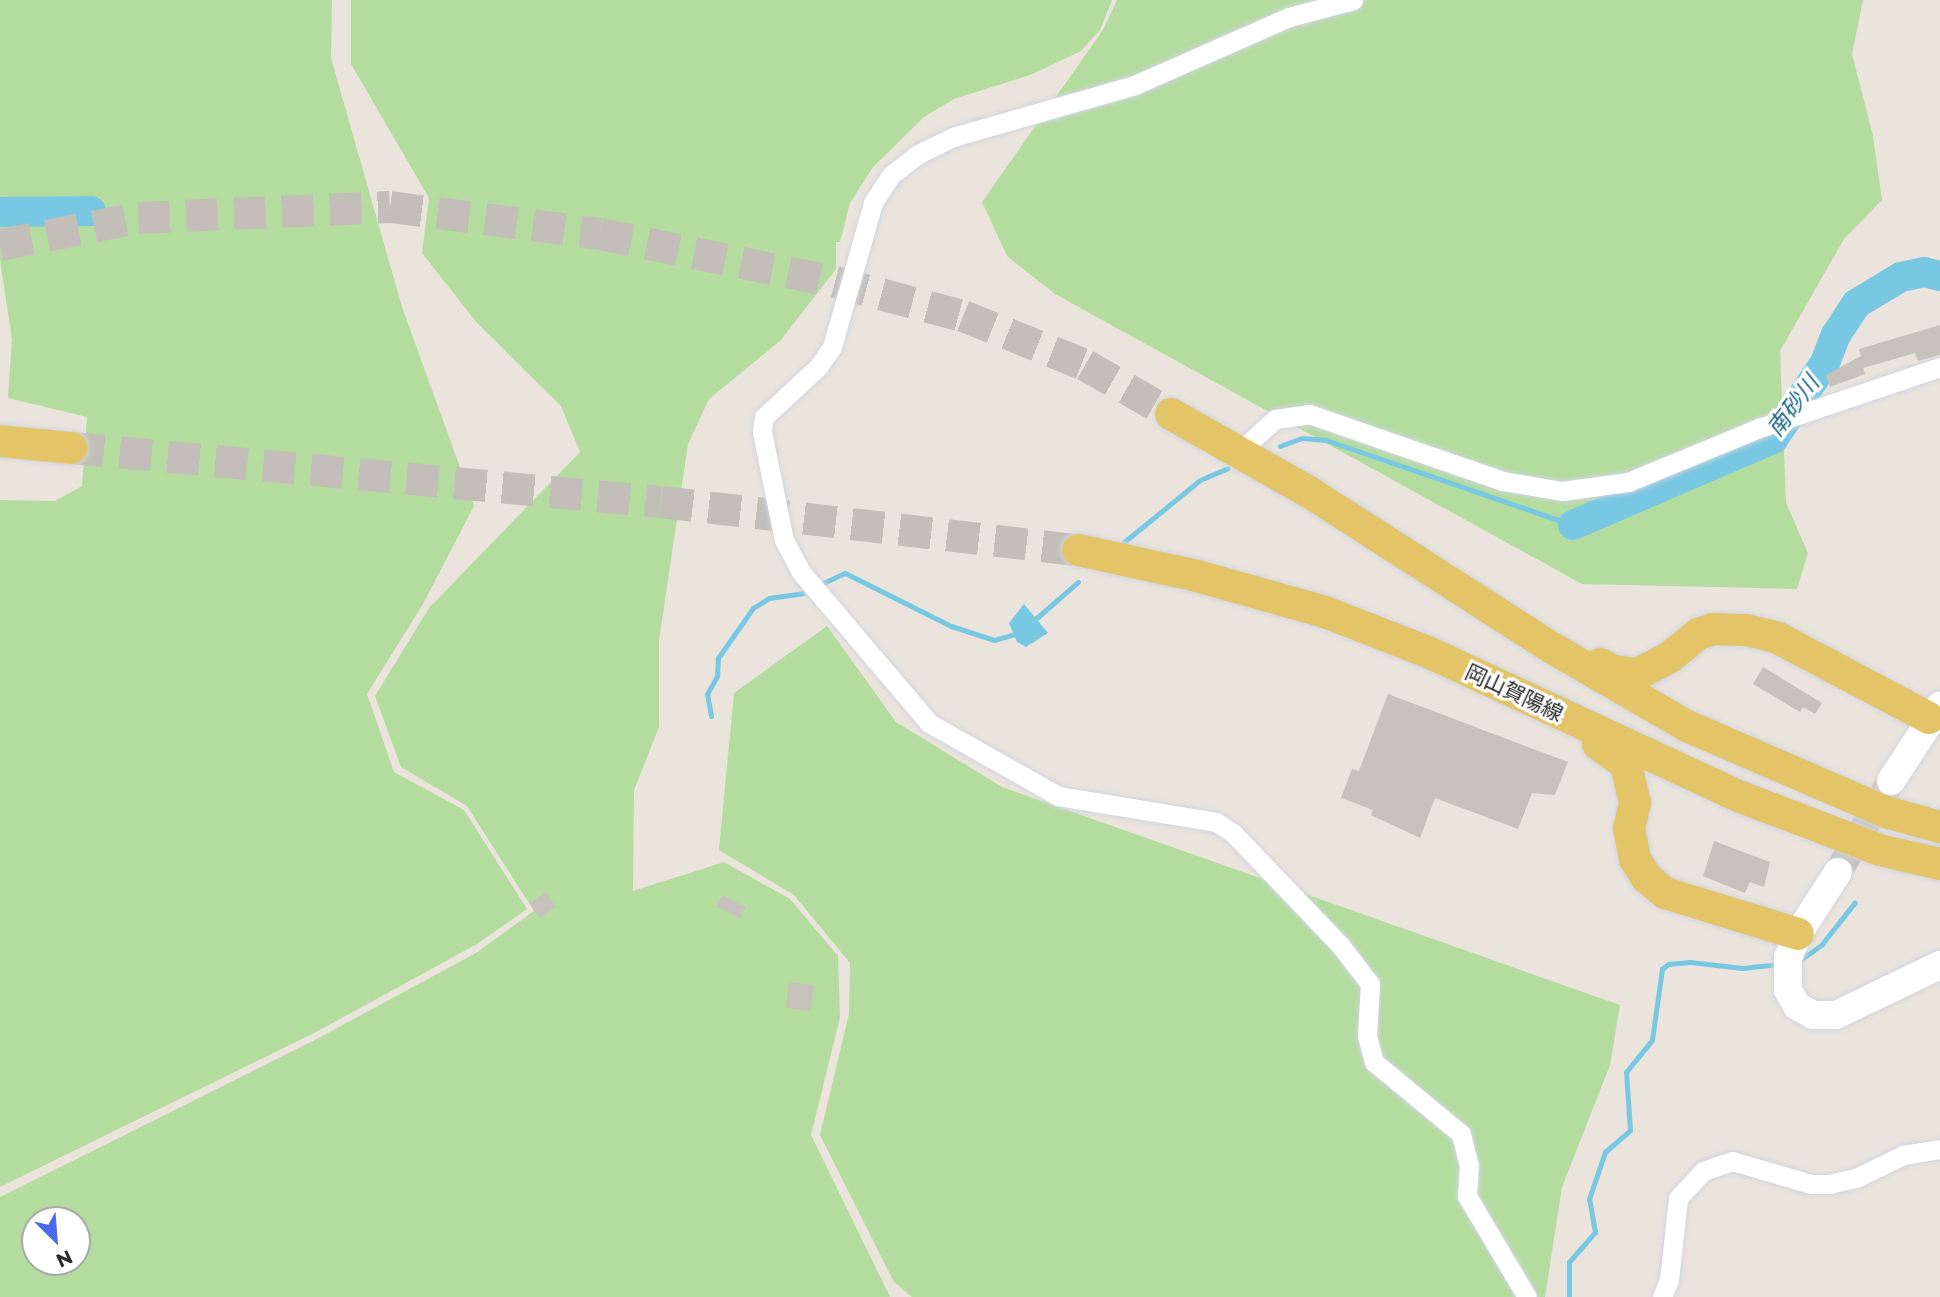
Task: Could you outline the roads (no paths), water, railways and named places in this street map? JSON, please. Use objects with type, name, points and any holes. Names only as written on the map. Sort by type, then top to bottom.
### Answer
[{"type":"main road","points":[[1171,414],[1240,451],[1521,629],[1687,726],[1838,792],[1940,827]]},
{"type":"main road","points":[[0,441],[72,448]]},
{"type":"main road","name":"岡山賀陽線","points":[[1078,550],[1197,576],[1325,612],[1465,670],[1653,759],[1790,816],[1880,850],[1940,864]]},
{"type":"main road","points":[[1521,629],[1565,644],[1628,675],[1670,657],[1698,634],[1713,629],[1746,630],[1778,638],[1935,712]]},
{"type":"main road","points":[[1670,657],[1665,685],[1667,697],[1686,715],[1801,769],[1838,792]]},
{"type":"main road","points":[[1465,670],[1491,693],[1613,752],[1626,764],[1634,803],[1629,828],[1635,859],[1665,893],[1791,955]]},
{"type":"main road","points":[[1634,803],[1649,790],[1672,783],[1729,805],[1790,816]]},
{"type":"street","points":[[1353,0],[1289,17],[1135,85],[953,137],[918,154],[891,175],[873,203],[832,347],[818,367],[764,417],[762,432],[784,540],[801,572],[929,723],[1058,796],[1200,816],[1216,822],[1233,833],[1340,945],[1370,984],[1367,1036],[1374,1062],[1461,1134],[1469,1166],[1467,1196],[1527,1297]]},
{"type":"street","points":[[1240,451],[1275,419],[1309,414],[1503,481],[1562,491],[1628,482],[1775,423],[1940,367]]},
{"type":"street","points":[[1891,781],[1935,712]]},
{"type":"street","points":[[1838,872],[1791,955],[1788,990],[1797,1006],[1824,1016],[1847,1012],[1940,965]]},
{"type":"street","points":[[1662,1297],[1669,1280],[1678,1198],[1703,1171],[1732,1161],[1811,1184],[1829,1184],[1856,1178],[1903,1154],[1940,1149]]},
{"type":"water","points":[[1024,604],[1048,633],[1026,647],[1017,642],[1009,623]]},
{"type":"waterway","points":[[0,212],[91,211]]},
{"type":"waterway","name":"南砂川","points":[[1573,525],[1773,439],[1825,363],[1836,335],[1856,304],[1901,277],[1924,272],[1940,276]]},
{"type":"waterway","points":[[1280,446],[1302,438],[1326,440],[1573,525]]},
{"type":"waterway","points":[[1124,542],[1200,480],[1228,468]]},
{"type":"waterway","points":[[821,584],[845,573],[951,626],[994,640],[1019,633]]},
{"type":"waterway","points":[[1032,622],[1078,582]]},
{"type":"waterway","points":[[711,716],[707,694],[717,676],[718,658],[753,608],[769,598],[803,593]]},
{"type":"waterway","points":[[1799,961],[1822,944],[1855,902]]},
{"type":"waterway","points":[[1569,1297],[1569,1262],[1595,1232],[1589,1199],[1605,1152],[1630,1130],[1626,1072],[1652,1040],[1662,969],[1668,964],[1690,962],[1742,968],[1779,964]]},
{"type":"tunnel","points":[[0,245],[138,218],[390,207],[600,234],[835,282],[963,316],[1085,365],[1171,414]]},
{"type":"tunnel","points":[[72,448],[661,502],[1078,550]]},
{"type":"tunnel","points":[[1838,872],[1891,781]]}]
